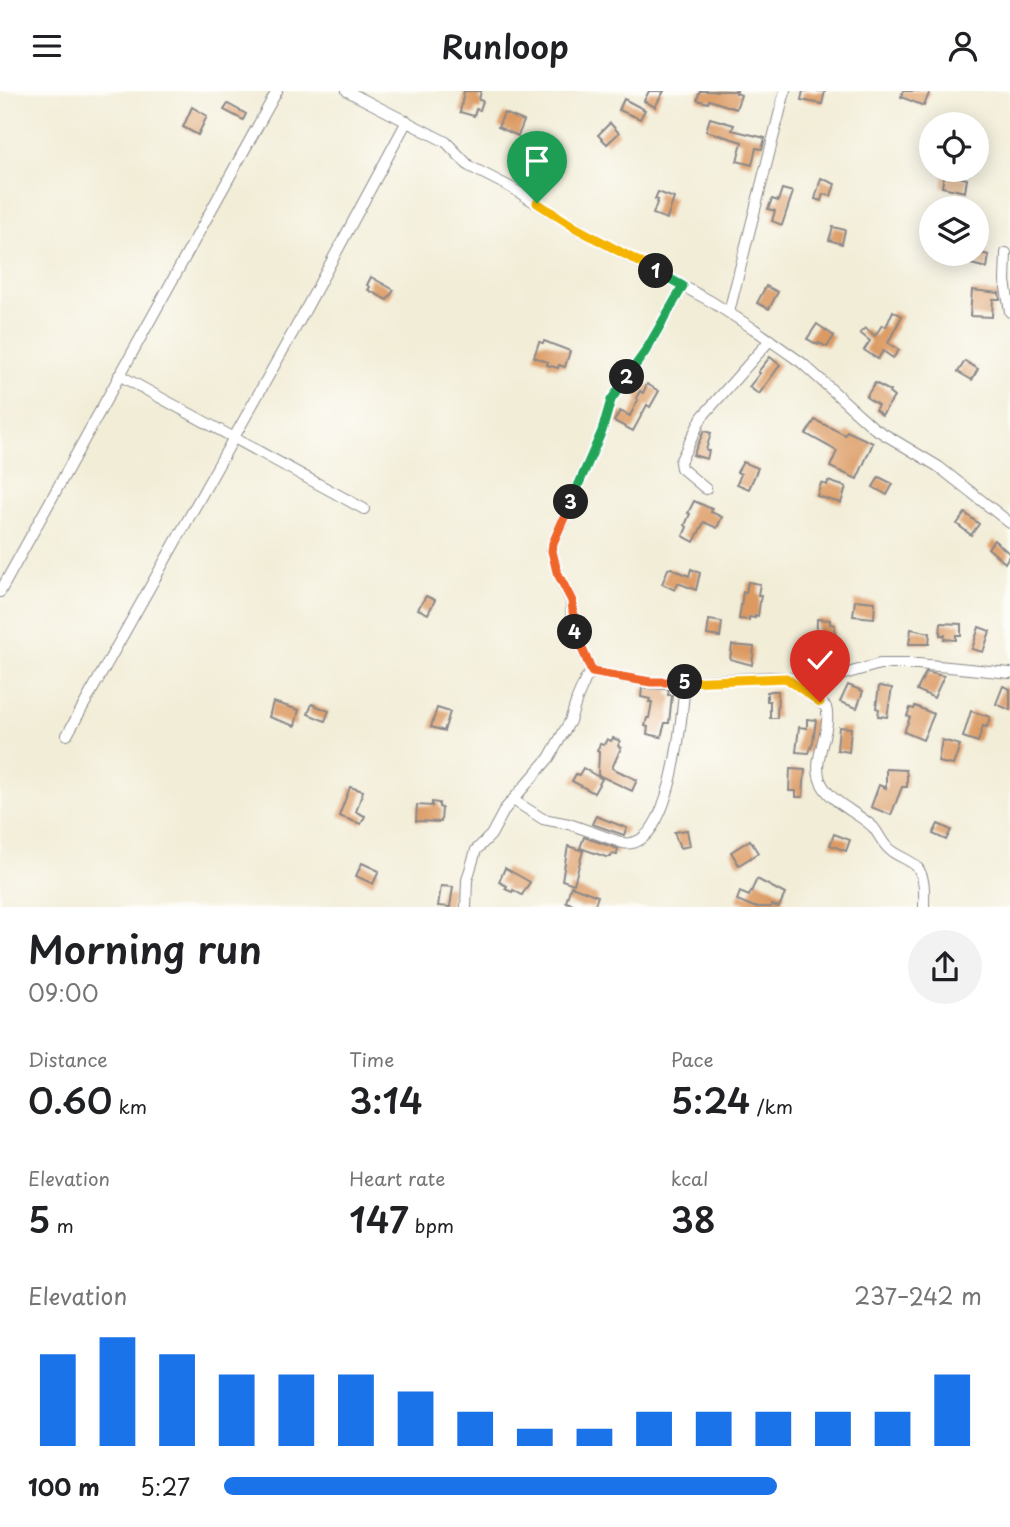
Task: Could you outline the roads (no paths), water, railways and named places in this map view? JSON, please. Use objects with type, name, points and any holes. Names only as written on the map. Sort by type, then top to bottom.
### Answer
[{"type":"street","points":[[0,592],[277,91]]},
{"type":"street","points":[[347,91],[446,142],[469,166],[729,312],[802,363],[874,428],[939,467],[1010,523]]},
{"type":"street","points":[[729,312],[785,91]]},
{"type":"street","points":[[67,735],[301,318],[407,121]]},
{"type":"street","points":[[1006,253],[1005,281],[1010,312]]},
{"type":"street","points":[[592,672],[572,627],[572,601],[557,572],[553,543],[602,431],[611,400],[645,352],[683,286]]},
{"type":"street","points":[[706,489],[681,468],[680,462],[702,417],[770,340]]},
{"type":"street","points":[[119,375],[364,509]]},
{"type":"street","points":[[592,672],[651,682],[786,678],[823,680],[864,666],[880,664],[918,664],[1010,673]]},
{"type":"street","points":[[466,907],[467,880],[476,850],[491,835],[513,800],[549,758],[570,720],[581,689],[592,672]]},
{"type":"street","points":[[786,678],[826,708],[828,715],[818,769],[824,789],[872,827],[888,849],[916,866],[923,878],[924,907]]},
{"type":"street","points":[[513,800],[543,819],[569,824],[631,845],[637,842],[648,831],[667,797],[680,732],[685,682]]}]
